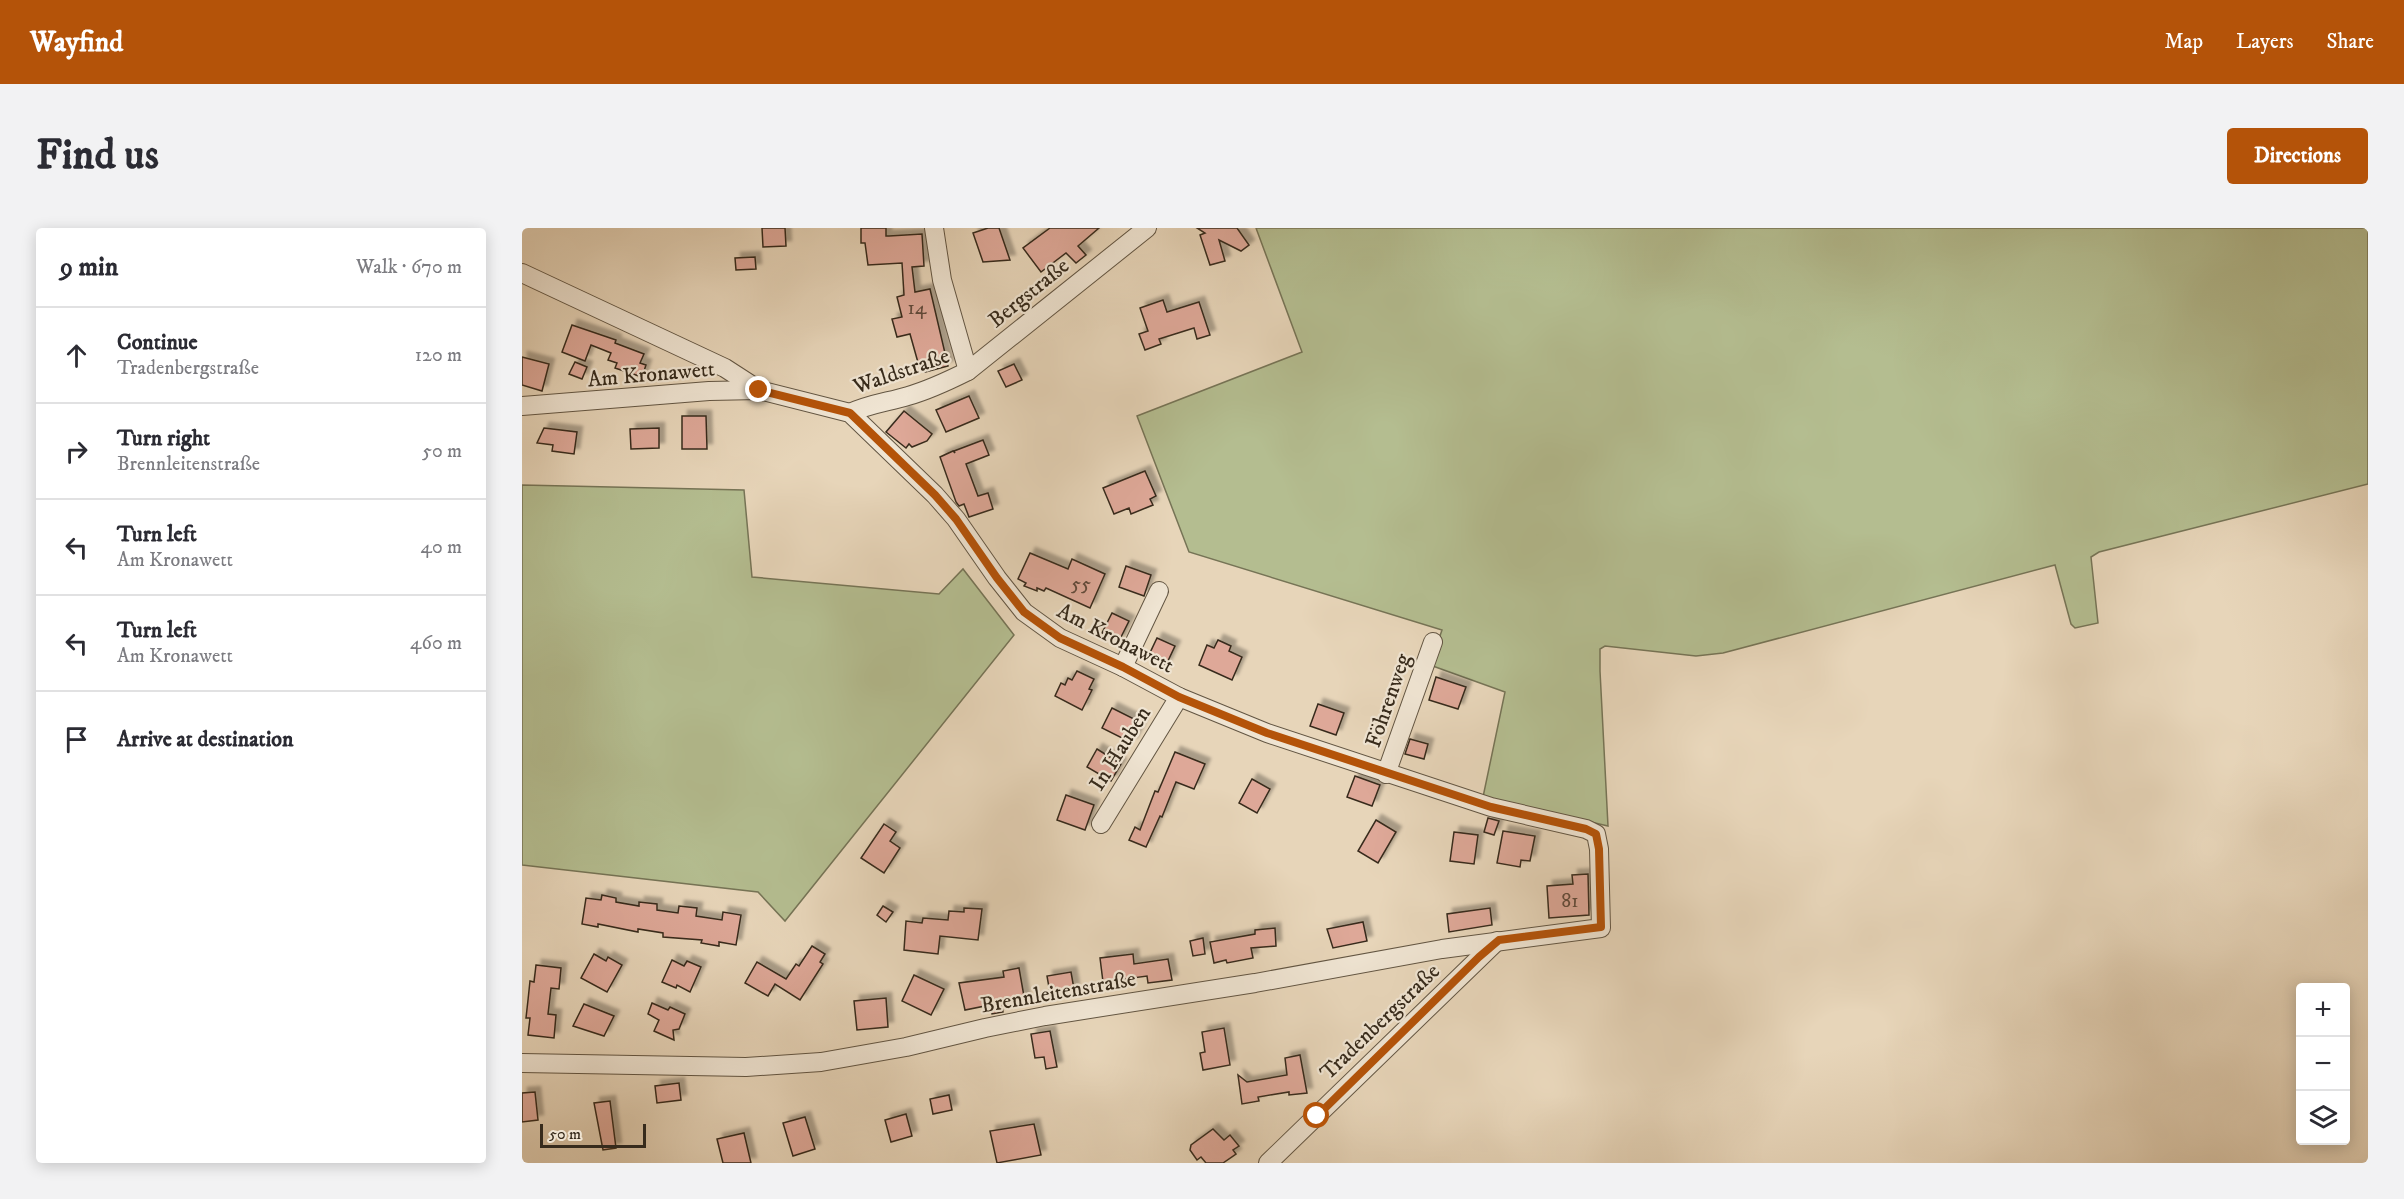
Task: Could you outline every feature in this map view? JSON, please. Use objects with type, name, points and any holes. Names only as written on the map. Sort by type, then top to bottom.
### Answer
[{"type":"street","points":[[934,228],[942,280],[968,371]]},
{"type":"street","name":"Bergstraße","points":[[968,371],[1147,228]]},
{"type":"street","points":[[522,273],[725,368],[759,390]]},
{"type":"street","name":"Waldstraße","points":[[850,413],[878,402],[928,390],[968,371]]},
{"type":"street","name":"Am Kronawett","points":[[522,406],[709,391],[759,390],[850,413],[935,495],[956,519],[1024,612],[1060,638],[1123,667],[1179,697],[1267,733],[1491,807],[1586,829],[1596,834],[1599,849],[1601,927]]},
{"type":"street","points":[[1123,667],[1159,591]]},
{"type":"street","name":"Föhrenweg","points":[[1386,774],[1433,642]]},
{"type":"street","name":"In Hauben","points":[[1101,824],[1179,697]]},
{"type":"street","name":"Brennleitenstraße","points":[[522,1063],[717,1068],[805,1064],[915,1045],[1027,1020],[1255,983],[1442,949],[1601,927]]},
{"type":"street","name":"Tradenbergstraße","points":[[1268,1163],[1457,978],[1499,940]]},
{"type":"street","points":[[1442,949],[1455,963],[1457,978]]},
{"type":"green space","points":[[1256,228],[2368,228],[2368,484],[2099,552],[2091,557],[2098,623],[2075,628],[2071,624],[2055,565],[1723,653],[1696,656],[1605,646],[1600,649],[1600,671],[1608,826],[1483,797],[1505,692],[1430,665],[1442,630],[1189,552],[1137,416],[1302,352]]},
{"type":"green space","points":[[522,485],[744,490],[752,577],[939,594],[963,569],[1014,635],[785,921],[758,892],[522,865]]},
{"type":"building","points":[[762,228],[785,228],[786,246],[763,247]]},
{"type":"building","points":[[861,228],[886,228],[886,236],[922,234],[924,266],[912,267],[915,292],[930,289],[948,366],[925,372],[923,365],[919,366],[910,334],[897,337],[892,319],[902,317],[897,297],[904,295],[902,263],[868,265],[865,243],[861,243]]},
{"type":"building","points":[[988,228],[999,228],[1010,260],[983,262],[973,233]]},
{"type":"building","points":[[1050,228],[1099,228],[1078,246],[1086,255],[1076,263],[1066,253],[1041,272],[1023,248]]},
{"type":"building","points":[[1197,228],[1237,228],[1249,245],[1241,251],[1219,240],[1225,261],[1210,265],[1200,235],[1205,233]]},
{"type":"building","points":[[755,257],[756,269],[736,270],[735,258]]},
{"type":"building","points":[[1163,300],[1167,312],[1199,302],[1210,335],[1197,339],[1194,328],[1159,339],[1161,344],[1145,350],[1139,334],[1148,331],[1140,308]]},
{"type":"building","points":[[572,325],[616,340],[615,343],[644,354],[640,363],[646,365],[642,377],[615,368],[617,363],[608,360],[611,353],[591,345],[585,361],[562,352]]},
{"type":"building","points":[[522,357],[549,364],[542,391],[522,385]]},
{"type":"building","points":[[575,362],[587,367],[582,379],[569,374]]},
{"type":"building","points":[[1014,364],[1022,380],[1006,387],[998,371]]},
{"type":"building","points":[[969,396],[979,418],[946,432],[936,410]]},
{"type":"building","points":[[904,411],[932,434],[927,441],[912,447],[909,444],[906,448],[886,432]]},
{"type":"building","points":[[682,416],[706,416],[707,449],[682,449]]},
{"type":"building","points":[[544,428],[577,432],[574,454],[552,451],[553,445],[537,443]]},
{"type":"building","points":[[659,428],[659,448],[631,449],[630,429]]},
{"type":"building","points":[[983,440],[989,455],[966,464],[978,496],[988,493],[993,509],[969,517],[964,504],[959,506],[956,502],[940,457]]},
{"type":"building","points":[[1145,471],[1156,496],[1150,499],[1153,505],[1131,514],[1129,508],[1114,514],[1103,488]]},
{"type":"building","points":[[1030,553],[1068,569],[1072,559],[1105,574],[1090,608],[1046,588],[1044,591],[1037,588],[1037,591],[1024,586],[1026,583],[1018,579]]},
{"type":"building","points":[[1126,566],[1151,575],[1144,596],[1119,587]]},
{"type":"building","points":[[1112,613],[1129,621],[1119,641],[1102,633]]},
{"type":"building","points":[[1157,638],[1175,646],[1166,665],[1148,657]]},
{"type":"building","points":[[1218,640],[1231,646],[1229,651],[1242,657],[1232,680],[1199,665],[1207,645],[1214,648]]},
{"type":"building","points":[[1077,671],[1094,679],[1089,689],[1092,690],[1082,710],[1055,696],[1061,683],[1065,685],[1068,678],[1072,680]]},
{"type":"building","points":[[1436,677],[1466,687],[1458,709],[1429,700]]},
{"type":"building","points":[[1318,704],[1344,713],[1336,735],[1310,726]]},
{"type":"building","points":[[1112,708],[1142,723],[1132,743],[1102,728]]},
{"type":"building","points":[[1410,739],[1428,744],[1424,759],[1405,754]]},
{"type":"building","points":[[1097,749],[1121,764],[1111,781],[1087,767]]},
{"type":"building","points":[[1175,752],[1205,764],[1194,789],[1176,782],[1162,817],[1160,816],[1146,847],[1129,840],[1135,827],[1140,830],[1155,791],[1158,792]]},
{"type":"building","points":[[1355,776],[1380,785],[1372,806],[1347,797]]},
{"type":"building","points":[[1252,779],[1270,789],[1257,813],[1239,803]]},
{"type":"building","points":[[1066,795],[1094,805],[1085,830],[1057,820]]},
{"type":"building","points":[[1488,818],[1499,821],[1494,835],[1484,832]]},
{"type":"building","points":[[1376,820],[1396,832],[1378,863],[1358,851]]},
{"type":"building","points":[[884,824],[896,832],[890,841],[900,848],[884,873],[861,858]]},
{"type":"building","points":[[1503,831],[1535,836],[1530,861],[1521,860],[1520,867],[1497,863]]},
{"type":"building","points":[[1454,832],[1478,835],[1474,864],[1450,861]]},
{"type":"building","points":[[1588,874],[1589,915],[1549,918],[1547,886],[1573,884],[1572,875]]},
{"type":"building","points":[[602,895],[616,898],[616,902],[639,906],[639,902],[657,904],[657,910],[678,913],[679,906],[697,908],[696,916],[722,920],[723,912],[741,915],[736,945],[719,942],[719,946],[701,943],[702,940],[663,937],[663,933],[582,924],[586,898],[601,900]]},
{"type":"building","points":[[883,906],[893,912],[886,922],[877,915]]},
{"type":"building","points":[[964,908],[982,909],[978,940],[940,936],[938,954],[904,950],[906,921],[922,923],[923,918],[948,920],[949,911],[964,912]]},
{"type":"building","points":[[1490,908],[1492,925],[1449,932],[1447,914]]},
{"type":"building","points":[[1363,922],[1367,941],[1333,948],[1327,929]]},
{"type":"building","points":[[1275,928],[1276,946],[1251,948],[1253,958],[1214,963],[1210,942],[1255,934],[1255,930]]},
{"type":"building","points":[[1203,938],[1205,954],[1193,956],[1190,941]]},
{"type":"building","points":[[812,946],[825,954],[820,962],[823,964],[800,1000],[775,984],[768,996],[745,983],[757,962],[786,979],[796,964],[799,966]]},
{"type":"building","points":[[594,954],[606,961],[608,957],[622,965],[607,992],[581,978]]},
{"type":"building","points":[[1133,954],[1134,964],[1168,959],[1172,980],[1148,983],[1147,976],[1103,982],[1100,958]]},
{"type":"building","points":[[672,960],[684,966],[687,961],[701,967],[690,992],[677,985],[676,988],[662,982]]},
{"type":"building","points":[[536,965],[561,968],[559,989],[551,988],[548,1014],[556,1015],[554,1038],[528,1035],[530,1018],[526,1018],[530,981],[534,982]]},
{"type":"building","points":[[1019,968],[1025,1002],[1002,1006],[1003,1012],[992,1014],[990,1005],[965,1010],[959,983],[1004,977],[1003,971]]},
{"type":"building","points":[[1071,972],[1074,989],[1050,993],[1047,976]]},
{"type":"building","points":[[914,975],[944,989],[931,1015],[902,1001]]},
{"type":"building","points":[[886,998],[888,1027],[857,1030],[854,1001]]},
{"type":"building","points":[[652,1003],[668,1010],[670,1007],[685,1014],[679,1029],[673,1030],[674,1040],[654,1031],[659,1020],[648,1014]]},
{"type":"building","points":[[584,1004],[614,1016],[604,1036],[573,1026]]},
{"type":"building","points":[[1224,1028],[1230,1065],[1203,1070],[1200,1053],[1205,1052],[1202,1032]]},
{"type":"building","points":[[1050,1031],[1057,1067],[1046,1069],[1044,1057],[1035,1058],[1031,1034]]},
{"type":"building","points":[[1300,1055],[1307,1093],[1289,1095],[1289,1092],[1258,1097],[1259,1101],[1242,1104],[1238,1075],[1247,1082],[1287,1075],[1285,1058]]},
{"type":"building","points":[[679,1083],[681,1100],[657,1103],[655,1086]]},
{"type":"building","points":[[535,1092],[538,1120],[522,1122],[522,1093]]},
{"type":"building","points":[[949,1095],[952,1110],[933,1114],[930,1099]]},
{"type":"building","points":[[610,1101],[616,1148],[603,1150],[594,1103]]},
{"type":"building","points":[[906,1114],[912,1136],[891,1142],[885,1120]]},
{"type":"building","points":[[805,1117],[815,1149],[793,1156],[783,1123]]},
{"type":"building","points":[[1034,1124],[1041,1155],[997,1163],[990,1131]]},
{"type":"building","points":[[1213,1129],[1224,1140],[1230,1135],[1239,1146],[1233,1150],[1236,1154],[1223,1163],[1206,1163],[1201,1157],[1197,1160],[1190,1150],[1191,1145]]},
{"type":"building","points":[[744,1133],[751,1163],[723,1163],[717,1139]]},
{"type":"route","points":[[759,390],[850,413],[935,495],[956,519],[1024,612],[1060,638],[1123,667],[1179,697],[1267,733],[1491,807],[1586,829],[1596,834],[1599,849],[1601,927],[1499,940],[1486,950],[1317,1116]]}]
